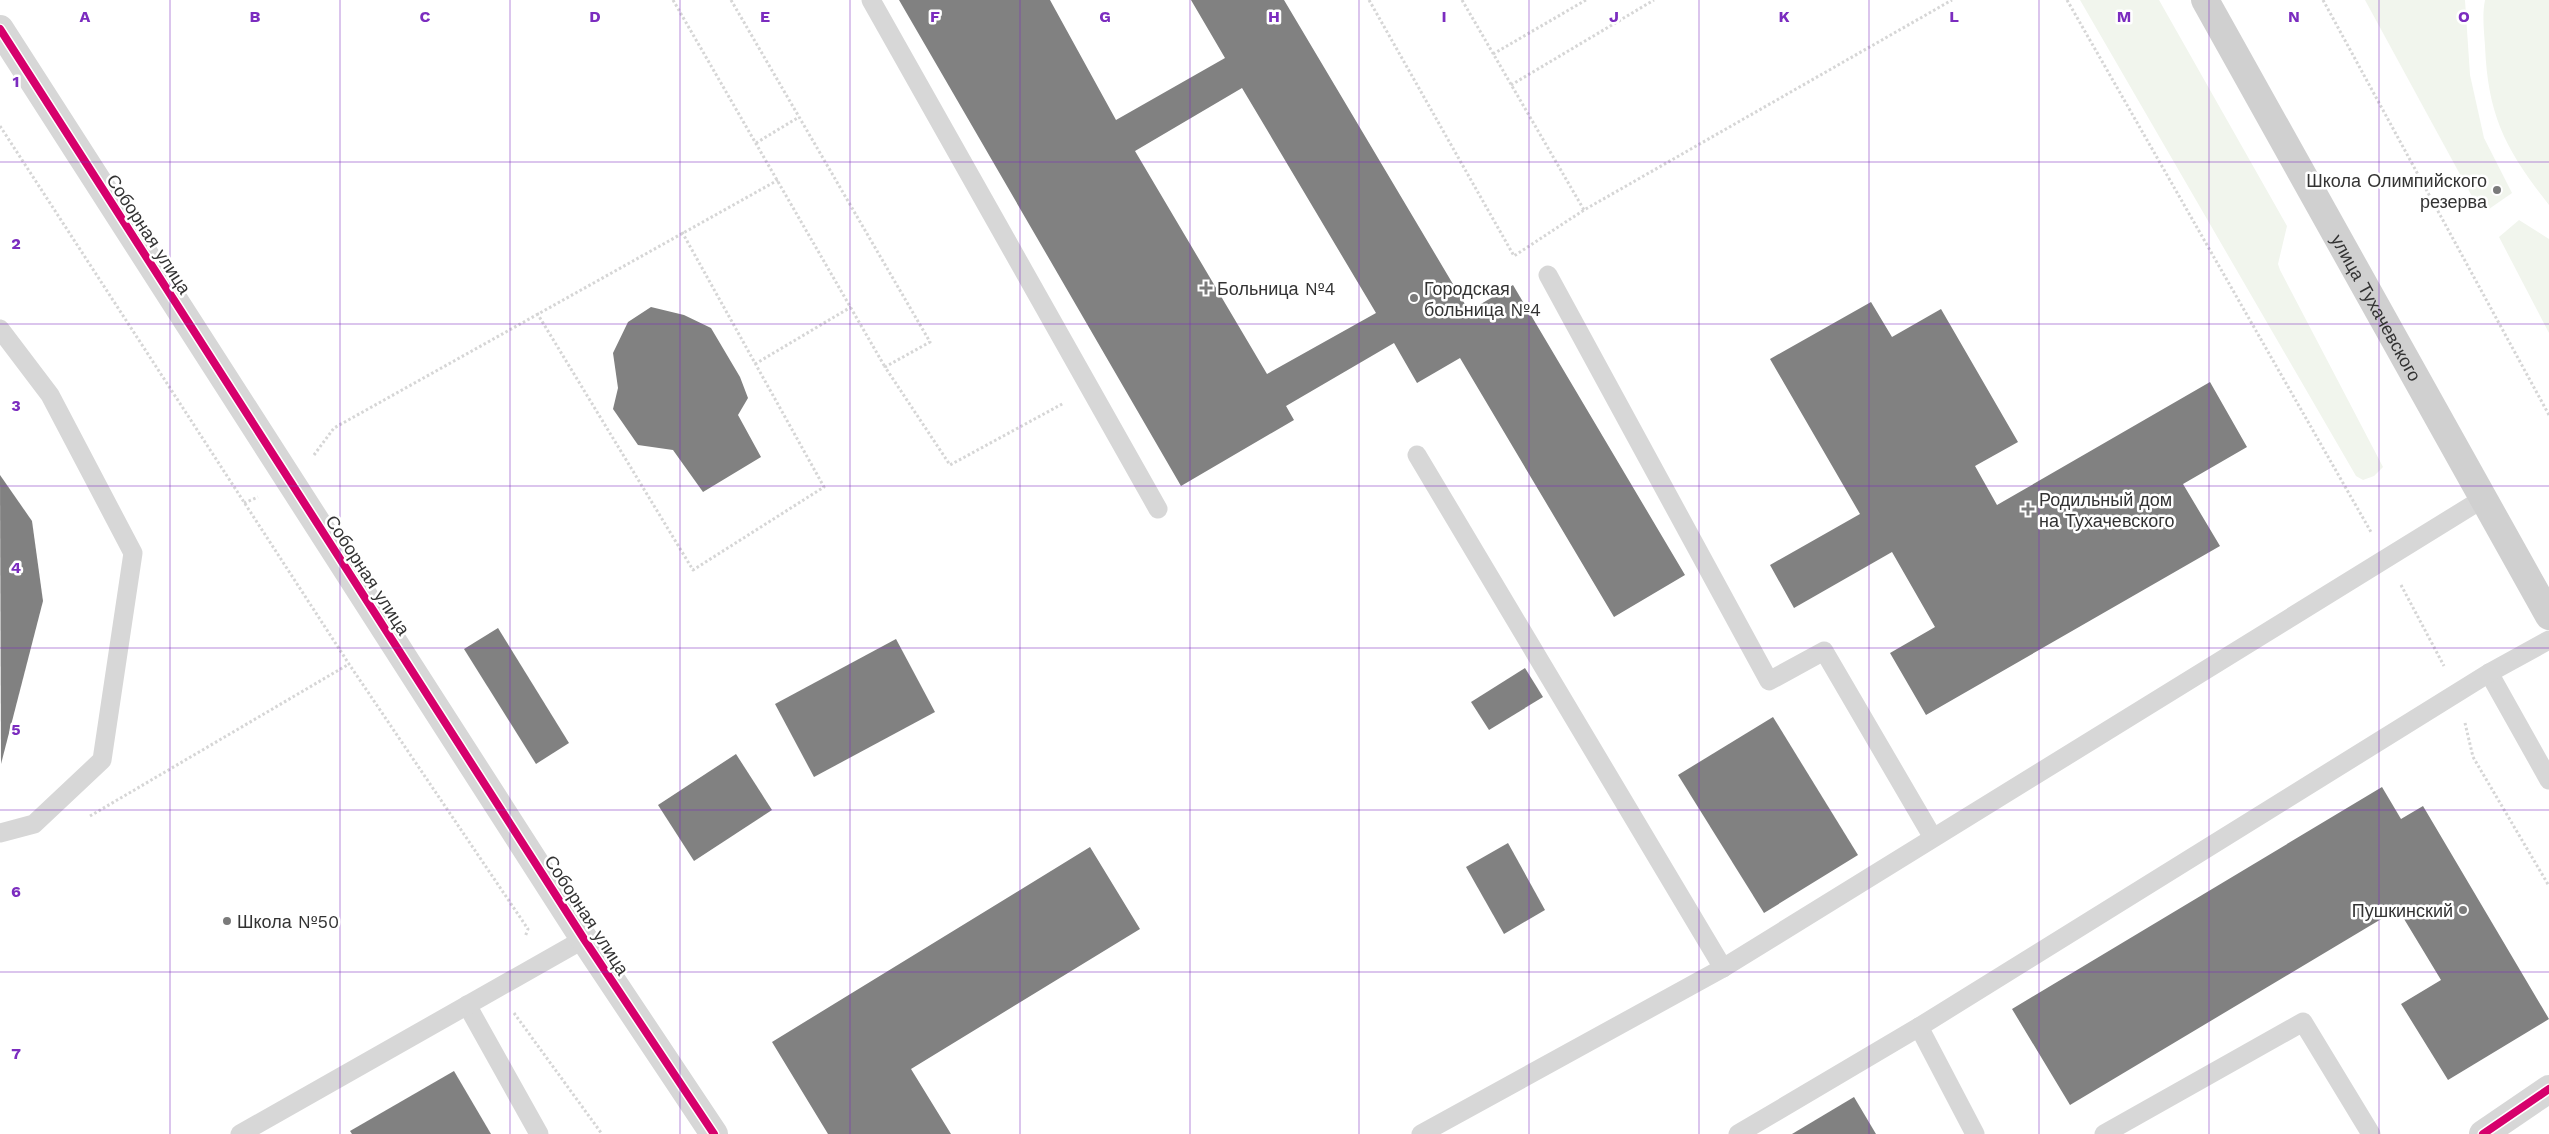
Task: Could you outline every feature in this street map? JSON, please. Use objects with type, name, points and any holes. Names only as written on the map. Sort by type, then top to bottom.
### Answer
[{"type":"main road","name":"улица Тухачевского","points":[[2205,0],[2549,616]]},
{"type":"street","name":"Соборная улица","points":[[0,29],[584,939],[714,1134]]},
{"type":"street","points":[[2483,1134],[2549,1089]]},
{"type":"lane","points":[[871,0],[1158,508]]},
{"type":"lane","points":[[1548,275],[1769,681],[1824,651],[1932,836]]},
{"type":"lane","points":[[0,329],[50,395],[133,553],[102,760],[34,824],[0,833]]},
{"type":"lane","points":[[1417,454],[1723,968]]},
{"type":"lane","points":[[1421,1134],[1723,968],[1932,836],[2484,498]]},
{"type":"lane","points":[[1738,1134],[1919,1027],[2489,673],[2549,640]]},
{"type":"lane","points":[[2489,673],[2549,780]]},
{"type":"lane","points":[[240,1134],[584,939]]},
{"type":"lane","points":[[467,1005],[539,1134]]},
{"type":"lane","points":[[2104,1134],[2303,1022],[2371,1134]]},
{"type":"lane","points":[[1919,1027],[1975,1134]]},
{"type":"path","points":[[673,0],[885,367],[950,466],[1090,388]]},
{"type":"path","points":[[731,0],[930,342],[885,367]]},
{"type":"path","points":[[1370,0],[1514,256],[1584,210],[1952,0]]},
{"type":"path","points":[[1462,0],[1584,210]]},
{"type":"path","points":[[1493,54],[1586,0]]},
{"type":"path","points":[[1511,85],[1654,0]]},
{"type":"path","points":[[2067,0],[2387,558],[2458,692],[2473,756],[2549,886]]},
{"type":"path","points":[[2323,0],[2549,415]]},
{"type":"path","points":[[756,143],[799,117]]},
{"type":"path","points":[[0,126],[349,664],[528,929],[524,940]]},
{"type":"path","points":[[334,428],[778,180]]},
{"type":"path","points":[[537,313],[693,570],[824,487],[682,232]]},
{"type":"path","points":[[755,364],[851,307]]},
{"type":"path","points":[[88,818],[349,664]]},
{"type":"path","points":[[496,988],[602,1134]]},
{"type":"shaded area","points":[[2080,0],[2159,0],[2287,226],[2278,264],[2280,270],[2383,467],[2374,476],[2363,480],[2356,476]]},
{"type":"shaded area","points":[[2365,0],[2465,0],[2470,75],[2484,138],[2512,193],[2489,209],[2474,200]]},
{"type":"shaded area","points":[[2485,0],[2549,0],[2549,205],[2521,167],[2502,132],[2495,113],[2487,71],[2484,23]]},
{"type":"shaded area","points":[[2519,220],[2549,239],[2549,333],[2499,237]]},
{"type":"building","points":[[899,0],[1050,0],[1116,120],[1225,58],[1191,0],[1284,0],[1469,311],[1513,285],[1685,575],[1614,617],[1460,358],[1417,383],[1394,343],[1286,406],[1294,420],[1181,486]],"holes":[[[1242,88],[1376,313],[1267,374],[1135,151]]]},
{"type":"building","name":"Родильный дом на Тухачевского","points":[[1871,302],[1892,337],[1941,309],[2018,442],[1975,466],[1997,505],[2210,382],[2247,447],[2183,484],[2220,546],[1926,715],[1890,653],[1935,627],[1892,552],[1794,608],[1770,565],[1860,514],[1770,359]]},
{"type":"building","points":[[651,307],[684,315],[711,328],[740,377],[748,398],[738,415],[761,457],[703,492],[673,450],[638,445],[613,409],[618,388],[613,353],[628,322]]},
{"type":"building","points":[[0,475],[32,521],[43,601],[1,764]]},
{"type":"building","points":[[498,628],[569,743],[536,764],[464,649]]},
{"type":"building","points":[[896,639],[935,712],[814,777],[775,704]]},
{"type":"building","points":[[1525,668],[1543,697],[1489,730],[1471,702]]},
{"type":"building","points":[[1773,717],[1858,855],[1764,913],[1678,775]]},
{"type":"building","points":[[736,754],[772,810],[694,861],[658,805]]},
{"type":"building","points":[[2382,787],[2401,819],[2423,806],[2549,1019],[2448,1080],[2401,1004],[2441,980],[2398,909],[2070,1105],[2012,1009]]},
{"type":"building","points":[[1508,843],[1545,910],[1504,934],[1466,867]]},
{"type":"building","points":[[1090,847],[1140,929],[911,1069],[951,1134],[828,1134],[772,1042]]},
{"type":"building","points":[[454,1071],[491,1134],[352,1134],[350,1131]]},
{"type":"building","points":[[1854,1097],[1876,1134],[1792,1134]]},
{"type":"cycle path","points":[[0,29],[584,939],[714,1134]]},
{"type":"cycle path","points":[[2483,1134],[2549,1089]]},
{"type":"place","name":"Школа Олимпийского резерва","points":[[2497,190]]},
{"type":"place","name":"Больница №4","points":[[1206,288]]},
{"type":"place","name":"Городская больница №4","points":[[1414,298]]},
{"type":"place","name":"Родильный дом на Тухачевского","points":[[2028,509]]},
{"type":"place","name":"Пушкинский","points":[[2463,910]]},
{"type":"place","name":"Школа №50","points":[[227,921]]}]
